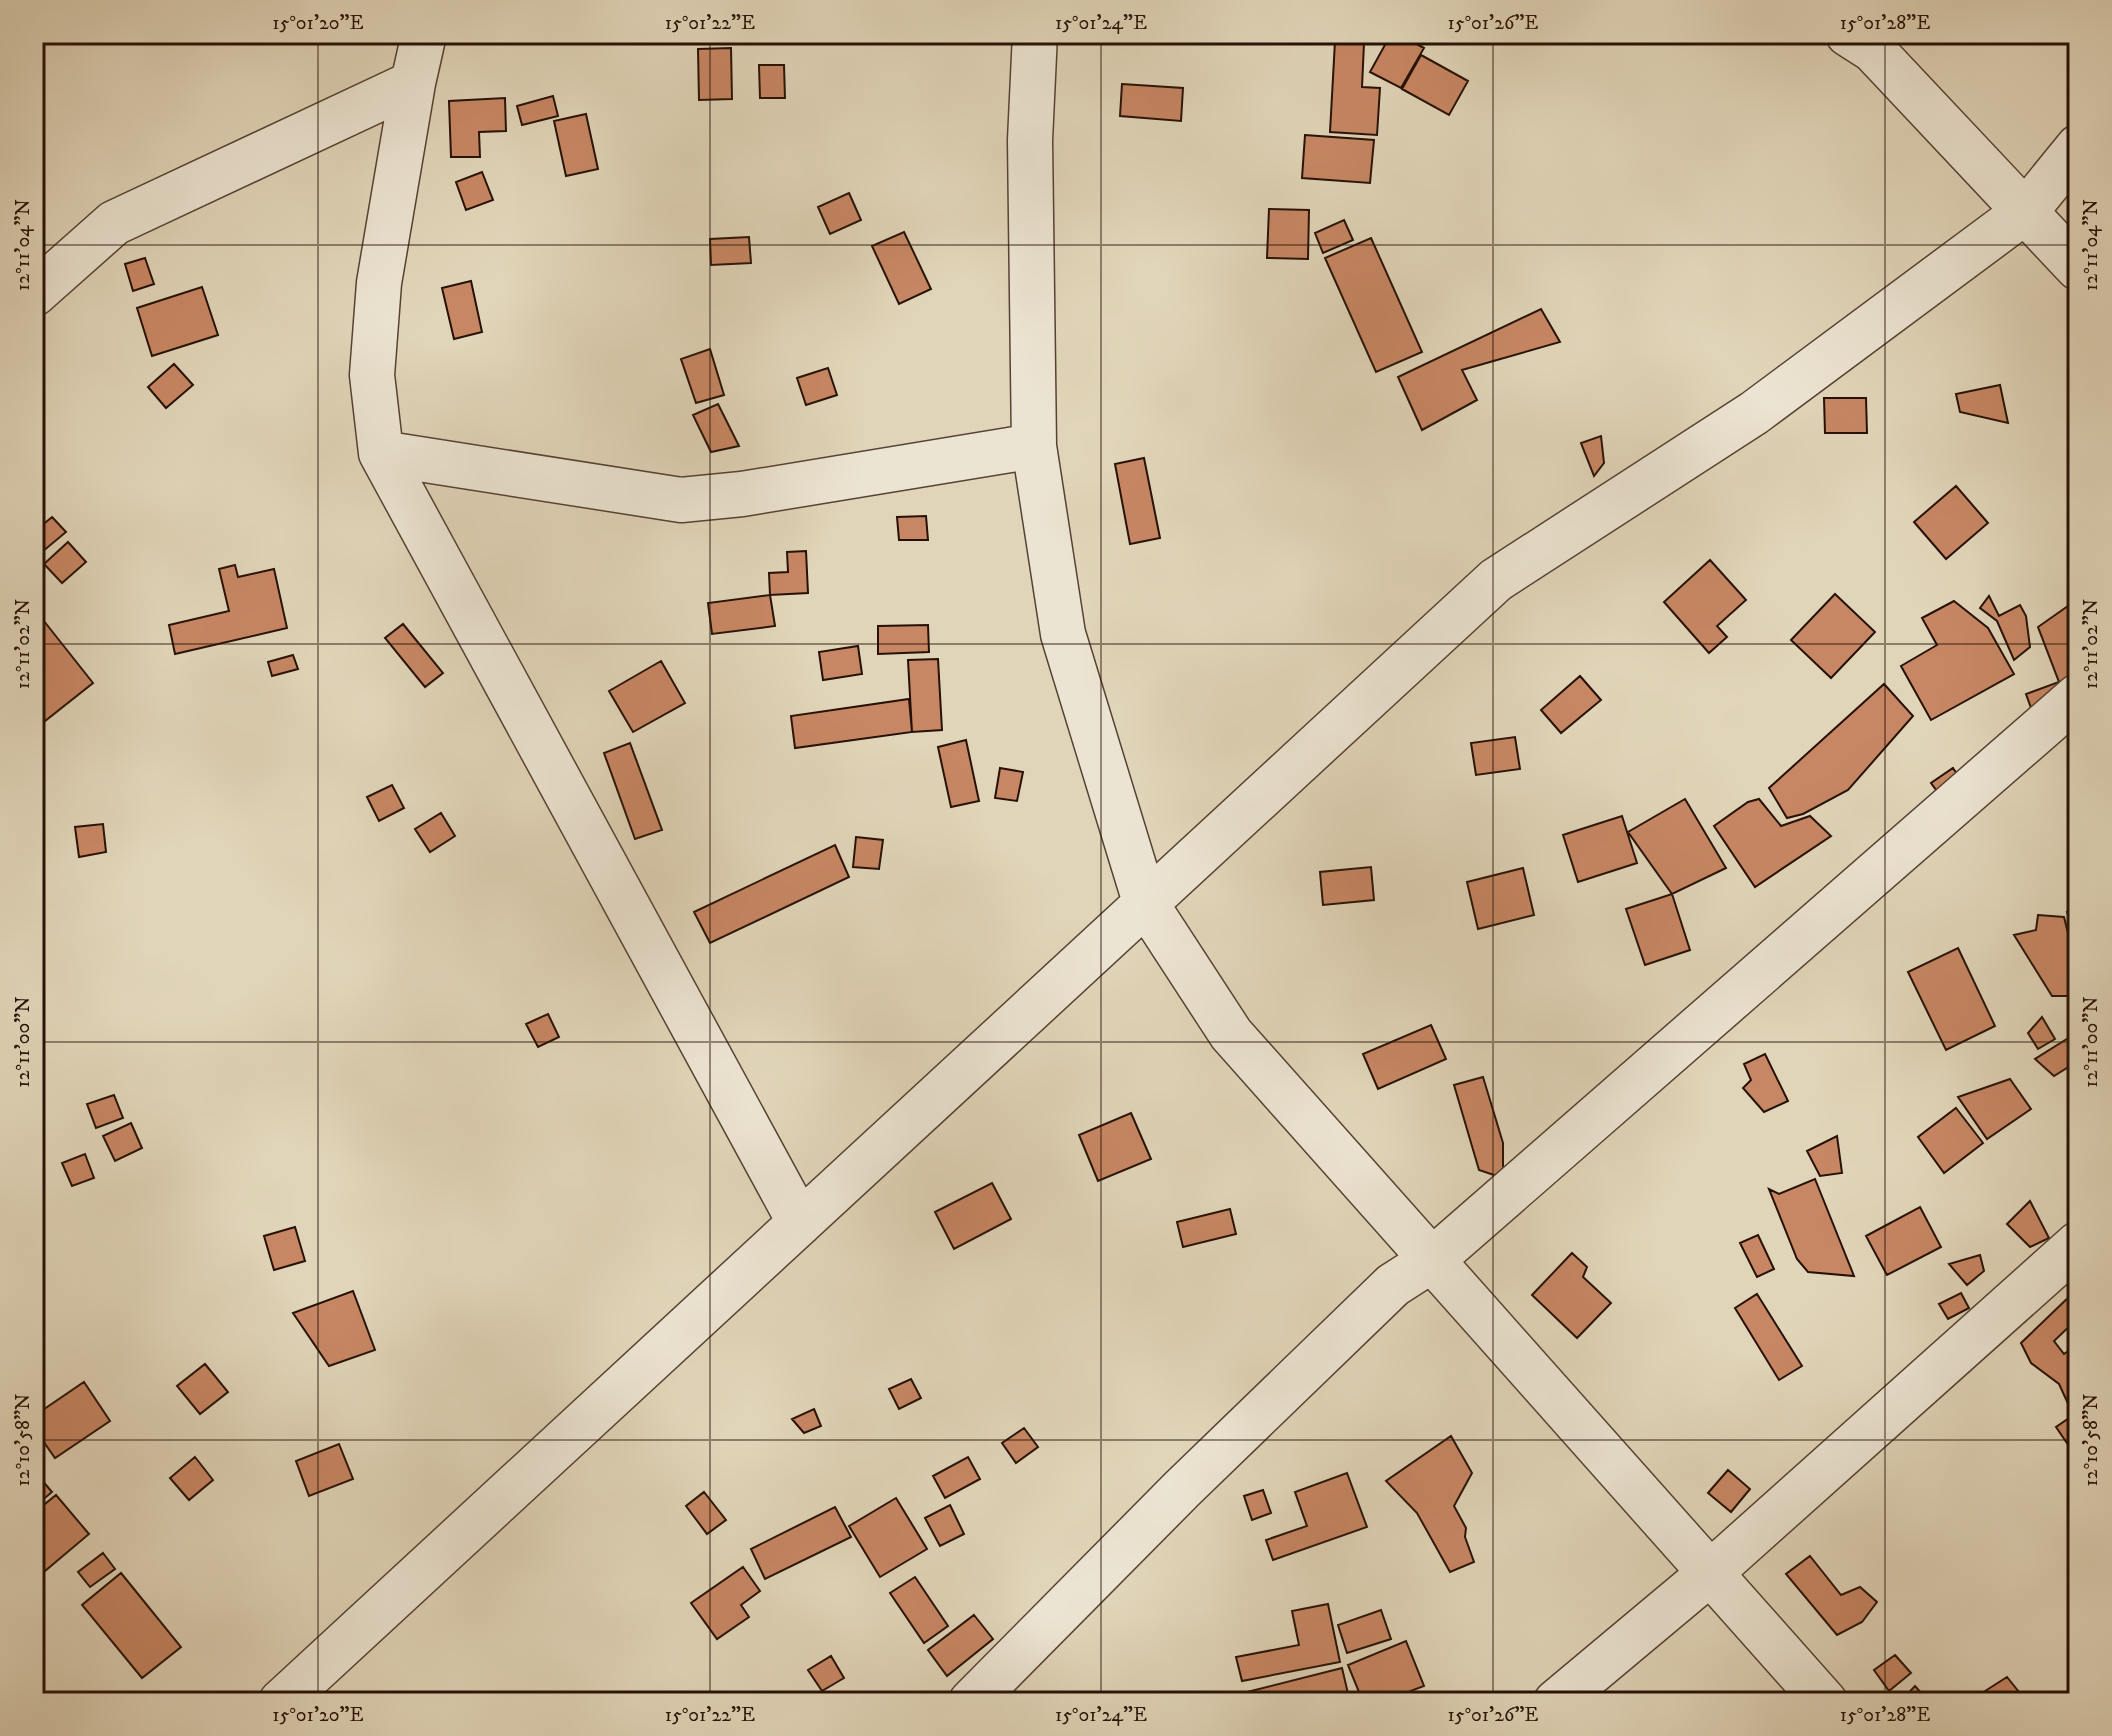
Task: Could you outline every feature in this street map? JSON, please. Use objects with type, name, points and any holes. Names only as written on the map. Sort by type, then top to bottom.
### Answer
[{"type":"street","points":[[424,34],[379,283],[372,375],[381,453],[800,1223]]},
{"type":"street","points":[[1035,34],[1030,140],[1034,446],[1063,634],[1145,902],[1231,1034],[1825,1702]]},
{"type":"street","points":[[1848,34],[1873,50],[2078,268]]},
{"type":"street","points":[[34,294],[114,223],[413,83]]},
{"type":"street","points":[[284,1701],[1496,580],[1754,413],[2026,211],[2078,147]]},
{"type":"street","points":[[381,453],[681,500],[742,494],[1034,446]]},
{"type":"street","points":[[971,1702],[1182,1489],[1393,1285],[1432,1260],[2078,696]]},
{"type":"street","points":[[1556,1702],[1709,1574],[2078,1244]]},
{"type":"building","points":[[1303,34],[1334,34],[1333,43],[1302,41]]},
{"type":"building","points":[[1391,34],[1398,34],[1424,48],[1401,88],[1370,72]]},
{"type":"building","points":[[1335,41],[1364,43],[1362,87],[1380,88],[1377,135],[1330,132]]},
{"type":"building","points":[[731,48],[732,99],[699,100],[698,49]]},
{"type":"building","points":[[1421,55],[1468,81],[1449,115],[1402,89]]},
{"type":"building","points":[[759,65],[784,65],[785,98],[760,98]]},
{"type":"building","points":[[1122,84],[1183,88],[1181,121],[1120,116]]},
{"type":"building","points":[[553,96],[558,116],[522,125],[517,106]]},
{"type":"building","points":[[505,98],[506,131],[479,132],[480,157],[451,157],[449,101]]},
{"type":"building","points":[[586,114],[598,169],[566,176],[554,121]]},
{"type":"building","points":[[1305,135],[1374,140],[1370,183],[1302,178]]},
{"type":"building","points":[[482,172],[493,200],[466,210],[456,182]]},
{"type":"building","points":[[849,193],[861,220],[830,234],[818,207]]},
{"type":"building","points":[[1269,209],[1309,210],[1308,259],[1267,258]]},
{"type":"building","points":[[1344,220],[1353,240],[1323,253],[1315,233]]},
{"type":"building","points":[[904,232],[931,289],[899,304],[872,246]]},
{"type":"building","points":[[749,237],[751,263],[711,265],[710,239]]},
{"type":"building","points":[[1371,238],[1422,352],[1376,372],[1325,258]]},
{"type":"building","points":[[145,258],[154,284],[133,291],[125,264]]},
{"type":"building","points":[[471,281],[482,332],[454,339],[442,288]]},
{"type":"building","points":[[202,287],[218,335],[152,356],[137,308]]},
{"type":"building","points":[[1541,309],[1560,342],[1462,370],[1477,400],[1422,430],[1398,377]]},
{"type":"building","points":[[710,349],[724,395],[696,403],[681,359]]},
{"type":"building","points":[[174,364],[193,385],[166,408],[148,387]]},
{"type":"building","points":[[828,368],[837,395],[806,405],[797,378]]},
{"type":"building","points":[[2000,385],[2008,423],[1960,412],[1956,394]]},
{"type":"building","points":[[1824,398],[1866,398],[1867,433],[1825,433]]},
{"type":"building","points":[[718,404],[739,446],[711,452],[693,415]]},
{"type":"building","points":[[1601,436],[1604,463],[1594,476],[1581,443]]},
{"type":"building","points":[[1144,458],[1160,538],[1130,544],[1115,464]]},
{"type":"building","points":[[1956,486],[1988,523],[1946,559],[1914,522]]},
{"type":"building","points":[[926,516],[928,540],[899,540],[897,517]]},
{"type":"building","points":[[52,517],[66,532],[42,552],[34,544],[34,532]]},
{"type":"building","points":[[68,542],[86,562],[62,583],[44,564]]},
{"type":"building","points":[[806,551],[808,593],[770,595],[769,573],[788,572],[787,552]]},
{"type":"building","points":[[1710,560],[1746,600],[1717,626],[1727,637],[1709,653],[1664,602]]},
{"type":"building","points":[[235,565],[238,577],[274,569],[287,628],[175,654],[169,625],[229,611],[219,569]]},
{"type":"building","points":[[1835,594],[1875,632],[1831,678],[1791,640]]},
{"type":"building","points":[[770,595],[775,626],[712,634],[708,603]]},
{"type":"building","points":[[1989,596],[1999,616],[2020,605],[2026,616],[2030,647],[2014,660],[1997,621],[1980,608]]},
{"type":"building","points":[[2078,599],[2078,691],[2039,730],[2026,694],[2059,682],[2038,627]]},
{"type":"building","points":[[1954,601],[1988,628],[2014,674],[1931,720],[1901,666],[1937,645],[1922,618]]},
{"type":"building","points":[[36,611],[93,683],[45,721],[34,707]]},
{"type":"building","points":[[403,624],[443,673],[425,687],[385,638]]},
{"type":"building","points":[[928,625],[929,652],[878,654],[878,626]]},
{"type":"building","points":[[858,646],[862,674],[823,680],[819,652]]},
{"type":"building","points":[[293,655],[298,669],[272,676],[268,662]]},
{"type":"building","points":[[938,659],[942,730],[912,732],[908,660]]},
{"type":"building","points":[[661,661],[685,703],[633,732],[609,691]]},
{"type":"building","points":[[1580,676],[1601,700],[1561,733],[1541,710]]},
{"type":"building","points":[[1884,684],[1913,716],[1848,790],[1803,814],[1787,818],[1769,788]]},
{"type":"building","points":[[909,699],[912,732],[795,748],[791,716]]},
{"type":"building","points":[[1515,737],[1520,769],[1476,775],[1471,743]]},
{"type":"building","points":[[966,740],[979,801],[951,807],[938,747]]},
{"type":"building","points":[[630,743],[662,830],[635,839],[604,753]]},
{"type":"building","points":[[1000,768],[1023,772],[1017,801],[995,798]]},
{"type":"building","points":[[1953,768],[1963,783],[1942,798],[1931,783]]},
{"type":"building","points":[[392,785],[404,808],[379,821],[367,797]]},
{"type":"building","points":[[1685,799],[1726,868],[1672,894],[1628,832]]},
{"type":"building","points":[[1759,799],[1781,826],[1810,816],[1831,836],[1755,887],[1714,826],[1748,802]]},
{"type":"building","points":[[441,813],[455,836],[430,852],[415,829]]},
{"type":"building","points":[[1622,816],[1637,863],[1578,882],[1563,835]]},
{"type":"building","points":[[103,824],[106,852],[79,857],[75,827]]},
{"type":"building","points":[[856,837],[883,840],[879,869],[853,867]]},
{"type":"building","points":[[2078,843],[2078,898],[2071,898],[2069,844]]},
{"type":"building","points":[[835,845],[849,877],[710,943],[694,912]]},
{"type":"building","points":[[1371,867],[1374,900],[1323,905],[1320,872]]},
{"type":"building","points":[[1523,868],[1534,915],[1478,929],[1467,882]]},
{"type":"building","points":[[1672,894],[1690,950],[1645,965],[1626,909]]},
{"type":"building","points":[[2078,909],[2078,945],[2077,945],[2067,912]]},
{"type":"building","points":[[2038,915],[2064,917],[2071,945],[2068,996],[2052,996],[2014,935],[2036,930]]},
{"type":"building","points":[[1958,948],[1995,1026],[1946,1050],[1908,972]]},
{"type":"building","points":[[548,1014],[559,1037],[538,1047],[526,1024]]},
{"type":"building","points":[[2042,1017],[2055,1039],[2038,1049],[2028,1033]]},
{"type":"building","points":[[1431,1025],[1446,1059],[1378,1089],[1363,1054]]},
{"type":"building","points":[[2078,1032],[2078,1061],[2054,1076],[2035,1059]]},
{"type":"building","points":[[1765,1054],[1788,1101],[1764,1112],[1743,1088],[1751,1080],[1744,1064]]},
{"type":"building","points":[[1483,1077],[1503,1143],[1503,1178],[1479,1170],[1454,1085]]},
{"type":"building","points":[[2010,1079],[2031,1109],[1987,1139],[1958,1097]]},
{"type":"building","points":[[114,1095],[123,1118],[96,1128],[87,1104]]},
{"type":"building","points":[[1956,1108],[1983,1143],[1944,1173],[1918,1137]]},
{"type":"building","points":[[1131,1113],[1151,1159],[1098,1181],[1079,1135]]},
{"type":"building","points":[[131,1123],[142,1148],[115,1161],[103,1136]]},
{"type":"building","points":[[1837,1136],[1842,1173],[1820,1176],[1807,1151]]},
{"type":"building","points":[[85,1154],[94,1178],[72,1186],[62,1163]]},
{"type":"building","points":[[1815,1179],[1854,1276],[1808,1272],[1797,1259],[1769,1189],[1779,1194]]},
{"type":"building","points":[[992,1183],[1011,1219],[954,1249],[935,1212]]},
{"type":"building","points":[[2030,1201],[2049,1238],[2030,1247],[2007,1224]]},
{"type":"building","points":[[1920,1207],[1941,1247],[1887,1275],[1866,1236]]},
{"type":"building","points":[[1230,1209],[1236,1234],[1183,1247],[1177,1222]]},
{"type":"building","points":[[295,1227],[305,1261],[274,1270],[264,1236]]},
{"type":"building","points":[[1758,1235],[1774,1269],[1757,1277],[1740,1243]]},
{"type":"building","points":[[1572,1253],[1587,1267],[1583,1277],[1611,1303],[1577,1338],[1532,1295]]},
{"type":"building","points":[[1980,1255],[1984,1271],[1967,1285],[1949,1264]]},
{"type":"building","points":[[353,1291],[375,1350],[329,1366],[293,1313]]},
{"type":"building","points":[[1961,1293],[1969,1308],[1948,1319],[1939,1304]]},
{"type":"building","points":[[1757,1294],[1802,1366],[1779,1380],[1735,1308]]},
{"type":"building","points":[[2071,1295],[2078,1302],[2078,1318],[2054,1341],[2064,1354],[2078,1344],[2078,1403],[2071,1410],[2059,1384],[2031,1363],[2021,1343]]},
{"type":"building","points":[[34,1354],[44,1370],[34,1377]]},
{"type":"building","points":[[205,1364],[228,1392],[200,1414],[177,1386]]},
{"type":"building","points":[[911,1379],[921,1398],[899,1409],[889,1389]]},
{"type":"building","points":[[84,1382],[110,1421],[55,1458],[34,1428],[34,1416]]},
{"type":"building","points":[[814,1409],[821,1426],[804,1433],[792,1419]]},
{"type":"building","points":[[2078,1412],[2078,1453],[2071,1449],[2056,1427]]},
{"type":"building","points":[[1024,1428],[1038,1447],[1016,1463],[1002,1443]]},
{"type":"building","points":[[1451,1436],[1472,1473],[1454,1506],[1466,1528],[1465,1537],[1474,1562],[1450,1572],[1417,1513],[1386,1481]]},
{"type":"building","points":[[339,1444],[353,1479],[309,1496],[296,1461]]},
{"type":"building","points":[[195,1457],[213,1480],[189,1500],[170,1478]]},
{"type":"building","points":[[968,1457],[980,1479],[945,1498],[933,1476]]},
{"type":"building","points":[[1728,1470],[1750,1489],[1731,1512],[1708,1493]]},
{"type":"building","points":[[34,1471],[52,1492],[34,1507]]},
{"type":"building","points":[[1347,1473],[1367,1527],[1273,1560],[1266,1540],[1307,1526],[1295,1492]]},
{"type":"building","points":[[1263,1490],[1271,1513],[1252,1520],[1244,1496]]},
{"type":"building","points":[[704,1492],[726,1520],[707,1534],[686,1506]]},
{"type":"building","points":[[56,1495],[89,1534],[39,1576],[34,1570],[34,1513]]},
{"type":"building","points":[[896,1498],[927,1549],[880,1577],[849,1526]]},
{"type":"building","points":[[950,1505],[964,1534],[940,1546],[925,1518]]},
{"type":"building","points":[[835,1507],[851,1537],[765,1579],[751,1549]]},
{"type":"building","points":[[103,1553],[115,1569],[90,1587],[78,1572]]},
{"type":"building","points":[[1810,1556],[1841,1595],[1860,1587],[1877,1602],[1862,1622],[1837,1635],[1786,1574]]},
{"type":"building","points":[[743,1567],[760,1591],[741,1605],[749,1617],[717,1639],[691,1603]]},
{"type":"building","points":[[121,1573],[181,1647],[142,1678],[82,1605]]},
{"type":"building","points":[[915,1577],[948,1626],[924,1643],[890,1593]]},
{"type":"building","points":[[1328,1604],[1340,1662],[1242,1681],[1236,1657],[1299,1645],[1292,1611]]},
{"type":"building","points":[[1381,1610],[1391,1639],[1347,1653],[1338,1625]]},
{"type":"building","points":[[974,1615],[993,1639],[947,1676],[928,1650]]},
{"type":"building","points":[[1406,1641],[1424,1686],[1382,1702],[1363,1702],[1348,1665]]},
{"type":"building","points":[[1895,1655],[1911,1673],[1889,1691],[1874,1670]]},
{"type":"building","points":[[831,1656],[844,1678],[822,1691],[808,1670]]},
{"type":"building","points":[[1342,1668],[1350,1702],[1245,1702],[1243,1693]]},
{"type":"building","points":[[2007,1677],[2027,1702],[1968,1702]]},
{"type":"building","points":[[1915,1686],[1929,1702],[1900,1702]]}]
